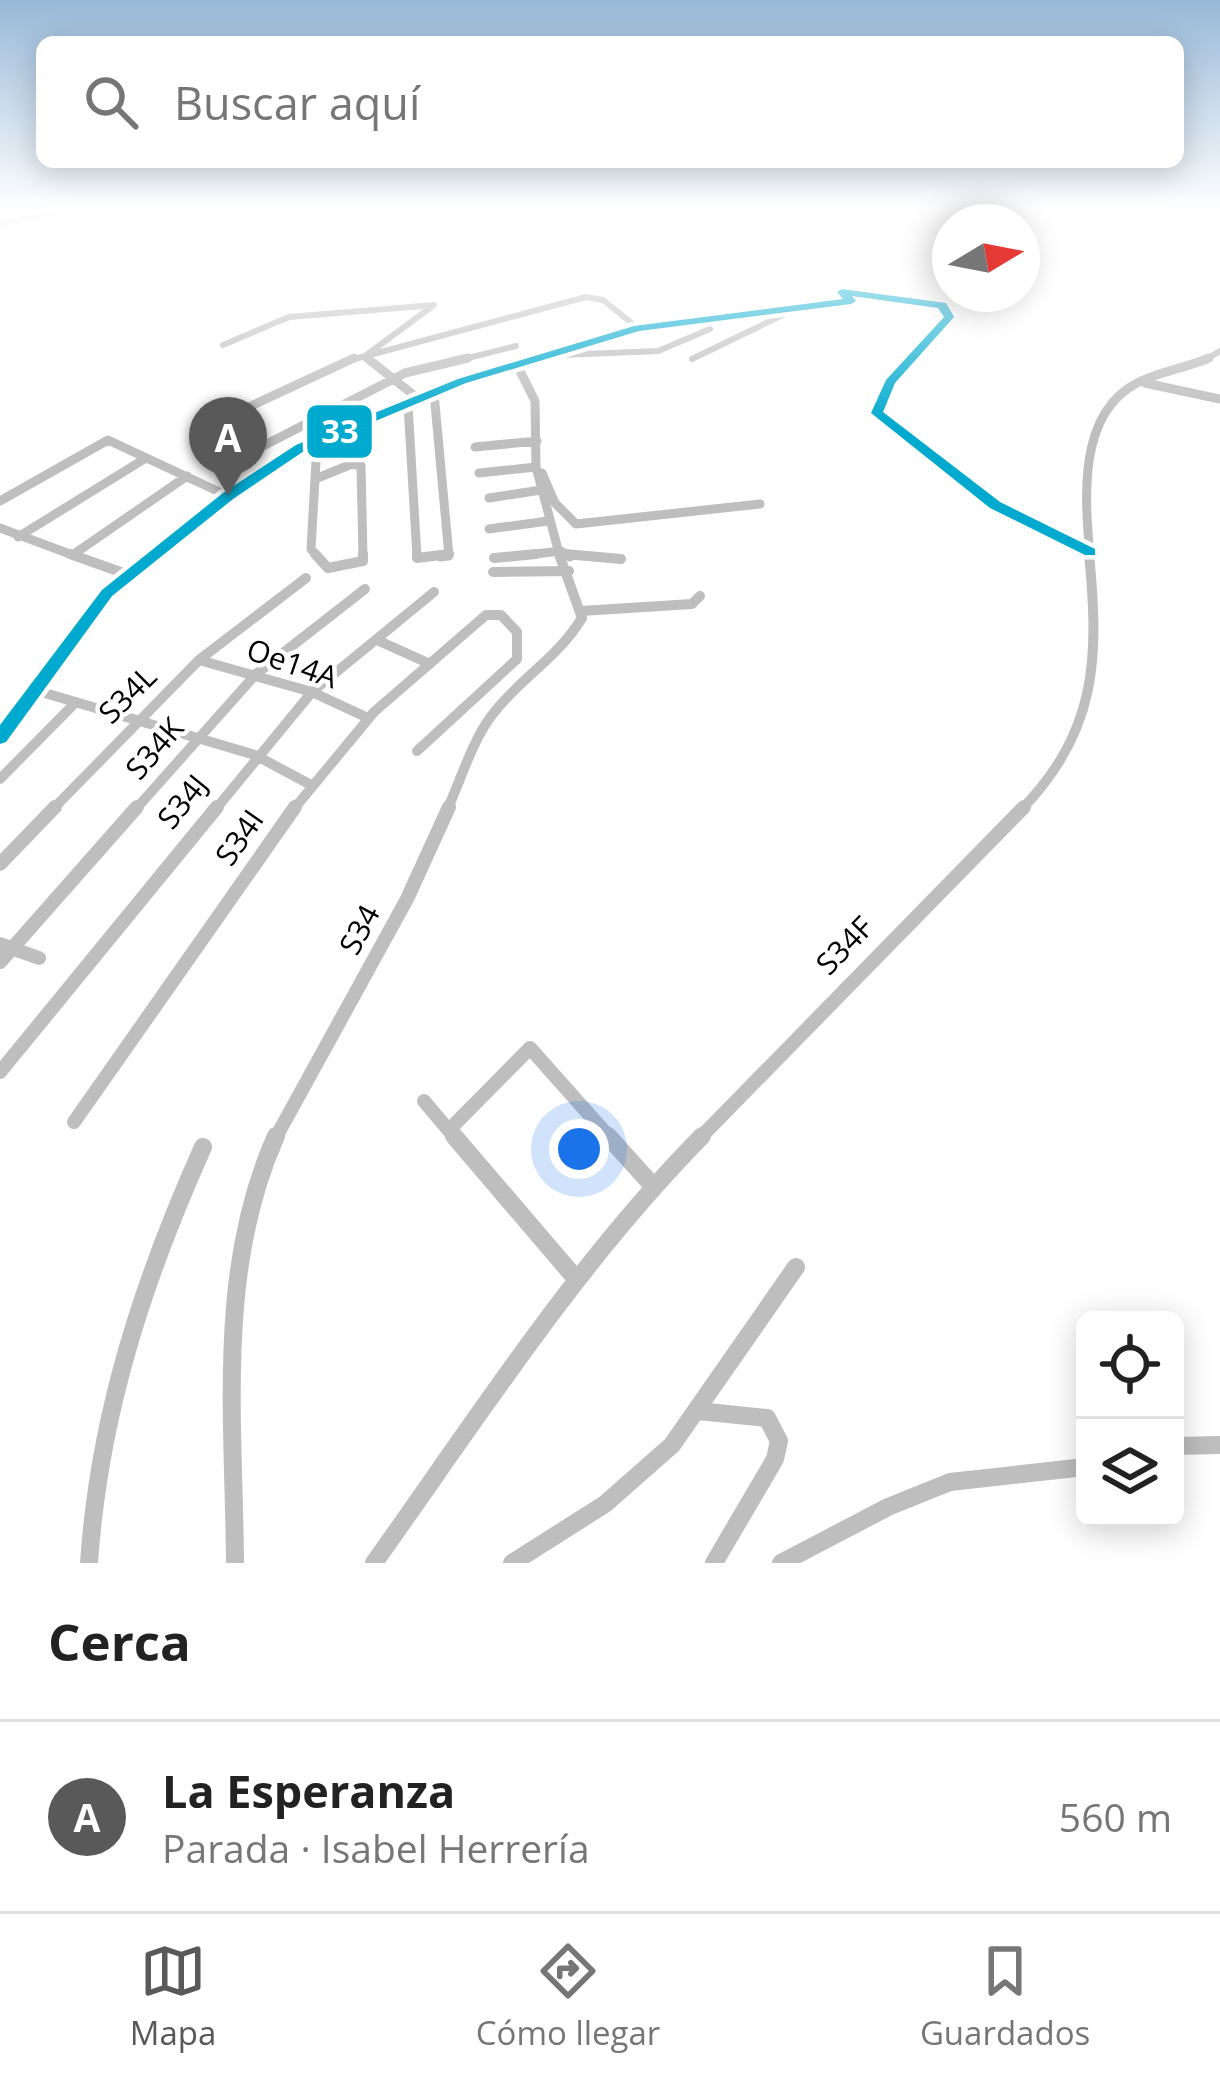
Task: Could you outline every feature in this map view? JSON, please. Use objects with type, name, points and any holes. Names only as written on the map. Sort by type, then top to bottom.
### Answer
[{"type":"street","points":[[0,738],[91,612],[129,575],[228,496],[312,444],[524,362],[686,318],[849,302],[842,292],[928,299],[946,308],[949,317],[890,382],[877,413],[994,505],[1072,548],[1090,552]]},
{"type":"street","points":[[238,412],[368,351],[586,298],[603,300],[638,328]]},
{"type":"street","points":[[223,345],[289,317],[428,304],[434,307],[407,320],[368,351],[367,358],[420,400]]},
{"type":"street","points":[[692,359],[803,305]]},
{"type":"street","points":[[686,318],[733,339]]},
{"type":"street","points":[[490,322],[516,346],[524,362],[535,401],[538,470],[548,521],[581,611],[696,604],[700,596]]},
{"type":"street","points":[[552,354],[658,351],[710,329]]},
{"type":"street","points":[[226,465],[392,379],[516,346]]},
{"type":"street","points":[[1141,382],[1207,361],[1220,351]]},
{"type":"street","points":[[1141,382],[1220,399]]},
{"type":"street","name":"S34F","points":[[374,1563],[578,1280],[653,1186],[1031,800],[1053,771],[1069,744],[1095,668],[1089,452],[1116,398],[1141,382]]},
{"type":"street","points":[[408,405],[417,558],[449,556],[434,393]]},
{"type":"street","points":[[285,433],[312,444]]},
{"type":"street","points":[[0,501],[106,441],[228,496]]},
{"type":"street","points":[[475,447],[537,441]]},
{"type":"street","points":[[312,444],[313,555],[328,568],[357,566],[363,561],[362,467],[352,464],[315,478]]},
{"type":"street","points":[[18,537],[146,458]]},
{"type":"street","points":[[479,472],[538,470],[547,475],[560,510],[576,524],[760,504]]},
{"type":"street","points":[[74,554],[187,476]]},
{"type":"street","points":[[490,498],[541,490]]},
{"type":"street","points":[[489,529],[548,521]]},
{"type":"street","points":[[0,528],[129,575]]},
{"type":"street","points":[[494,558],[562,551],[572,558],[621,559]]},
{"type":"street","points":[[493,572],[569,571]]},
{"type":"street","name":"S34L","points":[[0,864],[136,719],[199,660],[305,578]]},
{"type":"street","name":"S34K","points":[[0,962],[6,946],[256,674],[364,589]]},
{"type":"street","name":"S34J","points":[[0,1072],[255,755],[312,692],[434,592]]},
{"type":"street","name":"S34","points":[[235,1563],[233,1296],[252,1189],[285,1116],[407,899],[489,719],[508,692],[568,646],[581,611]]},
{"type":"street","name":"S34I","points":[[74,1122],[310,785],[368,718],[486,615],[501,615],[516,628],[517,659],[418,751]]},
{"type":"street","points":[[376,640],[430,664]]},
{"type":"street","name":"Oe14A","points":[[199,660],[312,692],[368,718]]},
{"type":"street","points":[[38,691],[255,755],[310,785]]},
{"type":"street","points":[[0,779],[76,702]]},
{"type":"street","points":[[6,946],[39,958]]},
{"type":"street","points":[[451,1128],[530,1048],[653,1186]]},
{"type":"street","points":[[424,1100],[578,1280]]},
{"type":"street","points":[[89,1563],[105,1418],[164,1231],[203,1147]]},
{"type":"street","points":[[512,1563],[605,1504],[658,1459],[698,1412],[796,1267]]},
{"type":"street","points":[[698,1412],[767,1418],[779,1441],[775,1459],[714,1563]]},
{"type":"street","points":[[1184,1446],[1220,1445]]},
{"type":"street","points":[[781,1563],[888,1507],[950,1482],[1076,1468]]},
{"type":"transit line","name":"33","points":[[0,738],[107,593],[228,496],[300,448],[462,381],[638,328],[851,301],[842,292],[942,305],[949,317],[890,382],[877,413],[995,505],[1090,552]]},
{"type":"place","name":"La Esperanza","points":[[228,496]]}]
